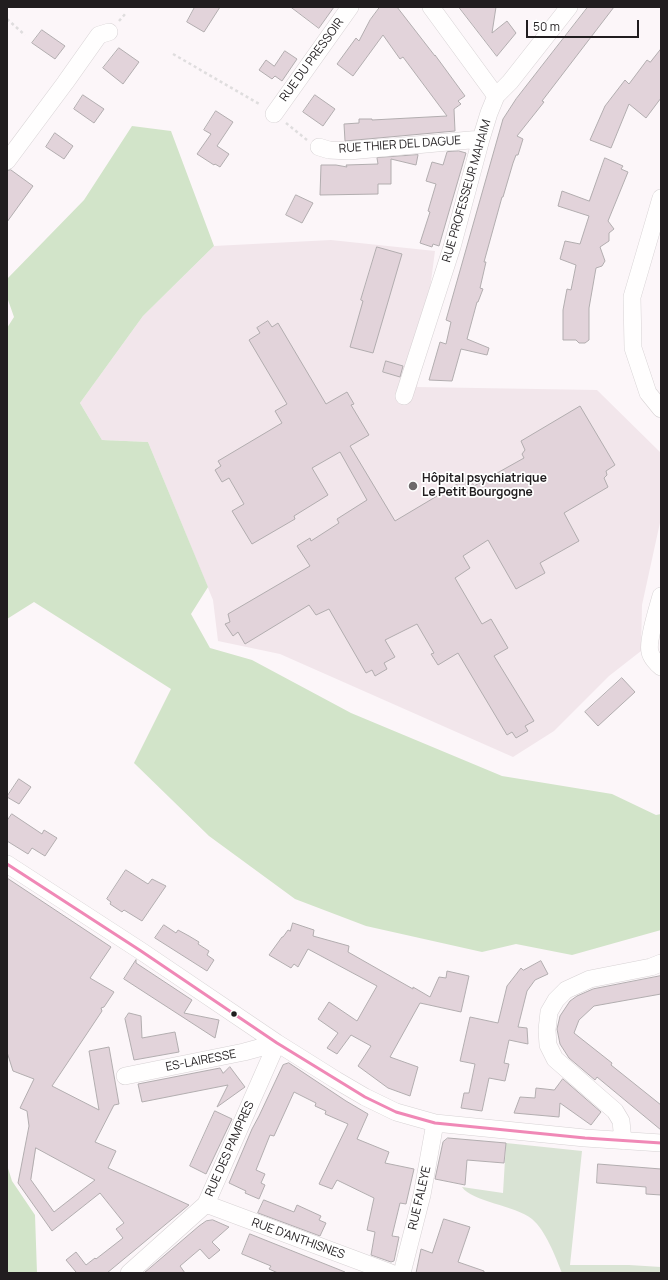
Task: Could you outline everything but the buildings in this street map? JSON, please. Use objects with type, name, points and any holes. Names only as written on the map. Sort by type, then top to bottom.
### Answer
[{"type":"street","name":"RUE DU PRESSOIR","points":[[274,114],[350,7]]},
{"type":"street","points":[[431,7],[496,96]]},
{"type":"street","name":"RUE PROFESSEUR MAHAIM","points":[[404,396],[452,247],[481,139],[496,96],[510,82],[569,7]]},
{"type":"street","points":[[7,161],[65,83],[99,34],[109,32]]},
{"type":"street","name":"RUE THIER DEL DAGUE","points":[[314,144],[329,150],[349,151],[481,139]]},
{"type":"street","points":[[661,198],[632,297],[632,304],[633,348],[648,393],[661,408]]},
{"type":"street","points":[[661,596],[650,651],[658,665],[661,667]]},
{"type":"street","points":[[7,864],[141,951],[277,1043],[365,1097],[396,1112],[435,1123],[622,1141],[661,1143]]},
{"type":"street","points":[[622,1141],[621,1121],[615,1111],[555,1059],[548,1045],[547,1030],[549,1012],[556,1000],[566,990],[590,979],[651,967],[661,963]]},
{"type":"street","name":"ES-LAIRESSE","points":[[124,1076],[244,1052],[277,1043]]},
{"type":"street","name":"RUE DES PAMPRES","points":[[129,1273],[206,1204],[277,1043]]},
{"type":"street","name":"RUE FALEYE","points":[[402,1273],[422,1195],[435,1123]]},
{"type":"street","name":"RUE D'ANTHISNES","points":[[206,1204],[391,1273]]},
{"type":"path","points":[[7,19],[26,34]]},
{"type":"path","points":[[173,54],[274,114],[314,144]]},
{"type":"shaded area","name":"Hôpital psychiatrique Le Petit Bourgogne","points":[[331,240],[435,251],[417,387],[597,390],[661,453],[661,518],[642,605],[641,651],[609,676],[554,731],[513,757],[280,654],[218,641],[213,600],[148,442],[102,440],[80,403],[143,316],[214,246]]},
{"type":"green space","points":[[132,126],[171,131],[214,246],[143,316],[80,403],[102,440],[148,442],[208,587],[191,614],[210,648],[252,660],[351,713],[502,776],[612,794],[656,815],[661,814],[661,930],[572,955],[516,944],[482,952],[366,926],[295,899],[209,836],[134,763],[171,689],[34,602],[7,619],[7,328],[14,317],[7,297],[7,279],[84,200]]},
{"type":"green space","points":[[506,1143],[582,1151],[570,1265],[629,1265],[661,1267],[661,1273],[562,1273],[546,1237],[532,1219],[525,1214],[475,1196],[467,1192],[462,1187],[503,1193]]},
{"type":"green space","points":[[7,1165],[12,1181],[35,1215],[37,1273],[7,1273]]},
{"type":"transit line","points":[[7,864],[141,951],[277,1043],[365,1097],[396,1112],[435,1123],[585,1138],[661,1143]]},
{"type":"place","name":"Hôpital psychiatrique Le Petit Bourgogne","points":[[413,486]]}]
